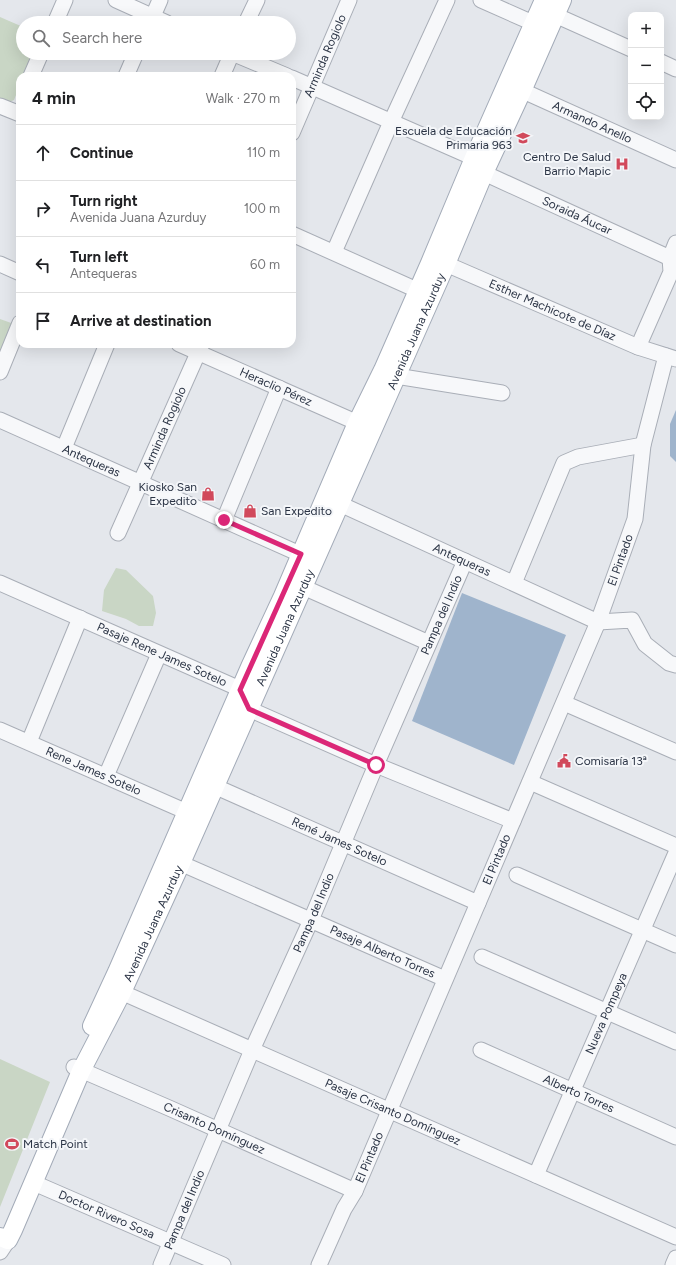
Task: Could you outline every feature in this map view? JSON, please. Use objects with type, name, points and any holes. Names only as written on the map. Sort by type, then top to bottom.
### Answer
[{"type":"main road","name":"Avenida Juana Azurduy","points":[[3,1236],[77,1069],[116,990],[117,972],[174,860],[208,784],[249,709],[296,584],[364,426],[438,264],[484,173],[546,9]]},
{"type":"main road","name":"Avenida Juana Azurduy","points":[[438,264],[474,158],[515,88]]},
{"type":"main road","name":"Avenida Juana Azurduy","points":[[174,860],[187,812],[208,784],[240,690],[296,584]]},
{"type":"main road","name":"Avenida Juana Azurduy","points":[[3,1236],[34,1183],[77,1069]]},
{"type":"street","points":[[58,16],[65,0]]},
{"type":"street","points":[[116,0],[144,16]]},
{"type":"street","points":[[153,16],[160,0]]},
{"type":"street","points":[[249,16],[256,0]]},
{"type":"street","name":"Arminda Rogiolo","points":[[296,124],[349,0]]},
{"type":"street","points":[[334,252],[447,0]]},
{"type":"street","points":[[481,0],[546,9],[629,48]]},
{"type":"street","points":[[33,72],[38,60]]},
{"type":"street","points":[[128,72],[133,60]]},
{"type":"street","points":[[224,72],[229,60]]},
{"type":"street","points":[[249,60],[277,72]]},
{"type":"street","points":[[664,63],[676,69]]},
{"type":"street","points":[[296,80],[474,158],[484,173]]},
{"type":"street","name":"Armando Anello","points":[[515,88],[676,160]]},
{"type":"street","points":[[0,106],[16,109]]},
{"type":"street","name":"Soraida Áucar","points":[[484,173],[673,257]]},
{"type":"street","points":[[296,236],[424,294]]},
{"type":"street","points":[[638,347],[671,272],[676,243]]},
{"type":"street","points":[[0,264],[16,271]]},
{"type":"street","name":"Esther Machicote de Díaz","points":[[438,264],[638,347],[671,358]]},
{"type":"street","points":[[0,372],[16,332]]},
{"type":"street","points":[[64,448],[105,348]]},
{"type":"street","name":"Arminda Rogiolo","points":[[118,533],[200,348]]},
{"type":"street","name":"Heraclio Pérez","points":[[200,348],[279,388],[364,426]]},
{"type":"street","name":"El Pintado","points":[[319,1265],[344,1209],[355,1191],[598,622],[635,519],[642,445],[671,358]]},
{"type":"street","points":[[389,373],[502,393]]},
{"type":"street","points":[[224,520],[279,388]]},
{"type":"street","name":"Antequeras","points":[[0,420],[308,557]]},
{"type":"street","points":[[514,583],[564,463],[578,457],[642,445]]},
{"type":"street","name":"Antequeras","points":[[333,500],[598,622]]},
{"type":"street","name":"Pampa del Indio","points":[[162,1265],[252,1050],[311,920],[376,765],[465,560]]},
{"type":"street","name":"Pasaje Rene James Sotelo","points":[[0,583],[240,690],[249,709]]},
{"type":"street","points":[[296,584],[429,643]]},
{"type":"street","points":[[29,742],[80,618]]},
{"type":"street","points":[[598,622],[632,620],[645,644],[669,663],[676,665]]},
{"type":"street","points":[[106,776],[159,654]]},
{"type":"street","points":[[564,703],[676,752]]},
{"type":"street","points":[[249,709],[376,765],[513,821]]},
{"type":"street","name":"Rene James Sotelo","points":[[0,730],[187,812]]},
{"type":"street","points":[[530,782],[676,846]]},
{"type":"street","name":"René James Sotelo","points":[[208,784],[478,903]]},
{"type":"street","name":"Nueva Pompeya","points":[[536,1175],[676,853]]},
{"type":"street","name":"Pasaje Alberto Torres","points":[[174,860],[445,979]]},
{"type":"street","points":[[517,875],[676,945]]},
{"type":"street","points":[[482,957],[676,1042]]},
{"type":"street","name":"Pasaje Crisanto Domínguez","points":[[116,990],[676,1237]]},
{"type":"street","name":"Alberto Torres","points":[[481,1050],[676,1136]]},
{"type":"street","name":"Crisanto Domínguez","points":[[77,1069],[219,1130],[355,1191]]},
{"type":"street","name":"Doctor Rivero Sosa","points":[[34,1183],[223,1265]]},
{"type":"street","points":[[673,1265],[676,1258]]},
{"type":"green space","points":[[0,17],[16,24],[16,60],[31,60],[26,72],[16,72],[16,95],[14,100],[7,103],[0,100]]},
{"type":"green space","points":[[0,319],[14,324],[0,353]]},
{"type":"green space","points":[[116,568],[126,570],[153,596],[156,613],[153,626],[139,626],[126,619],[102,611],[104,590]]},
{"type":"green space","name":"Match Point","points":[[0,1059],[50,1082],[0,1207]]},
{"type":"water","points":[[676,410],[676,462],[670,456],[670,424]]},
{"type":"water","points":[[462,593],[566,635],[514,765],[412,721]]},
{"type":"place","name":"Escuela de Educación Primaria 963","points":[[523,138]]},
{"type":"place","name":"Centro De Salud Barrio Mapic","points":[[622,164]]},
{"type":"place","name":"Kiosko San Expedito","points":[[208,494]]},
{"type":"place","name":"San Expedito","points":[[250,511]]},
{"type":"place","name":"Comisaría 13ª","points":[[564,761]]},
{"type":"place","name":"Match Point","points":[[12,1144]]},
{"type":"route","points":[[224,520],[301,554],[240,690],[249,709],[376,765]]}]
